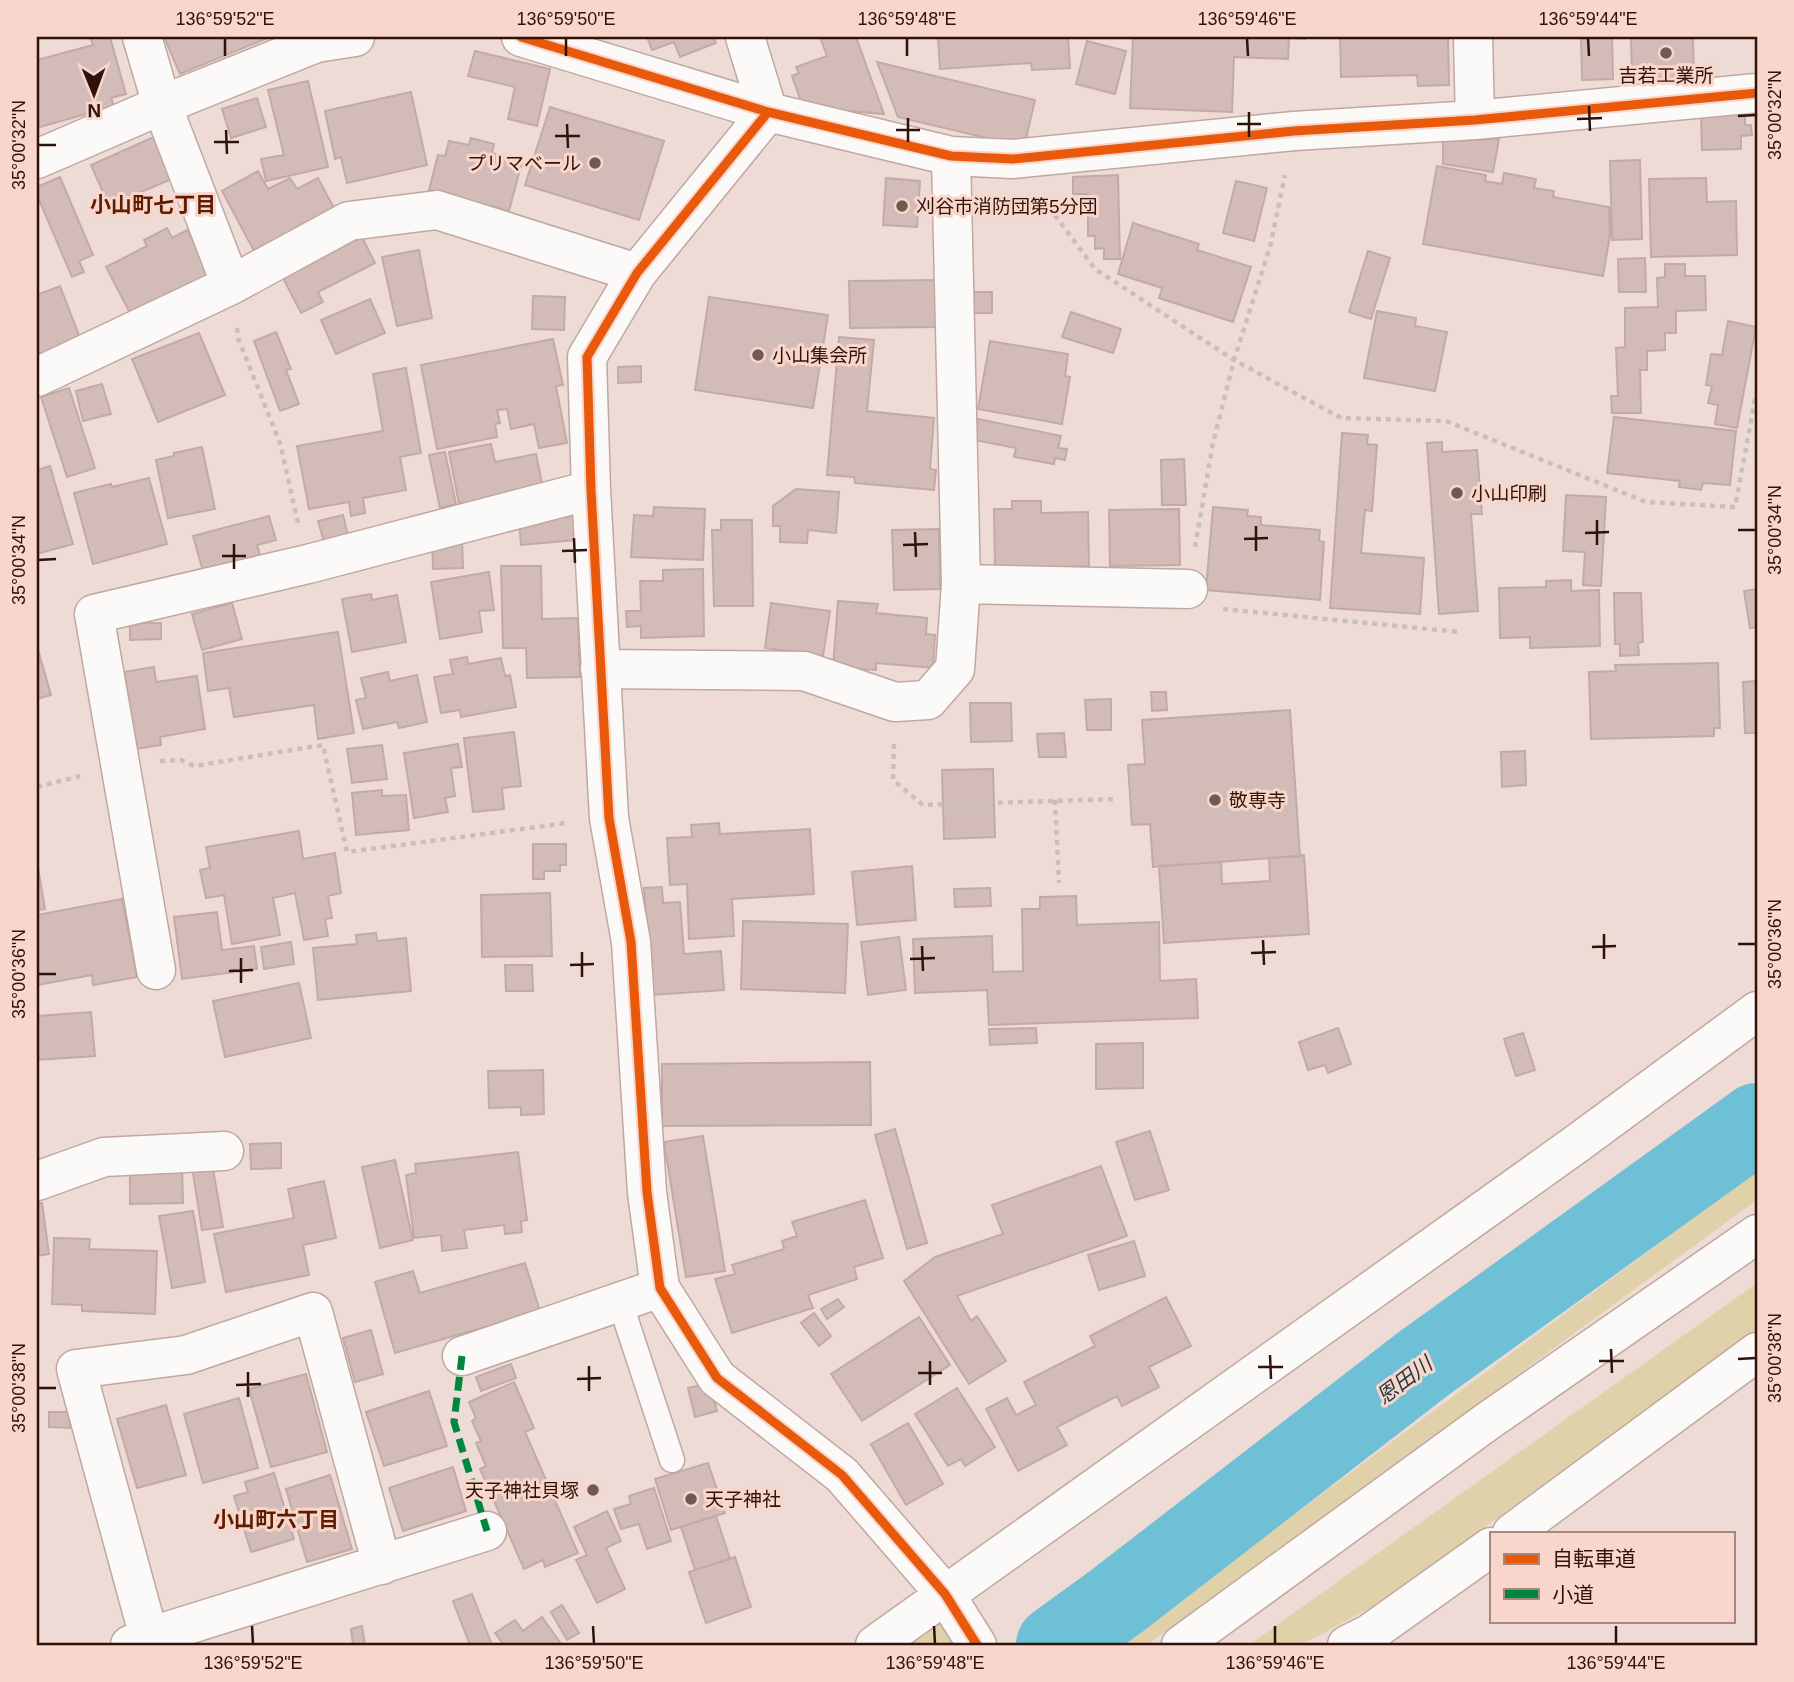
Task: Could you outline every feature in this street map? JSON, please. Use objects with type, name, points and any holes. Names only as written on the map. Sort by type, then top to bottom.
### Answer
[{"type":"street","points":[[142,37],[162,104],[231,285]]},
{"type":"street","points":[[37,159],[162,104],[316,43],[355,37]]},
{"type":"street","points":[[521,37],[768,112],[951,156],[1013,159],[1294,131],[1475,120],[1757,93]]},
{"type":"street","points":[[745,37],[768,112]]},
{"type":"street","points":[[1473,37],[1475,120]]},
{"type":"street","points":[[768,112],[637,273],[587,357],[600,669],[610,818],[631,942],[647,1192],[660,1287],[717,1378],[842,1475],[945,1594],[977,1645]]},
{"type":"street","points":[[600,669],[804,671],[895,702],[928,701],[955,669],[961,584],[951,156]]},
{"type":"street","points":[[37,377],[231,285],[349,220],[438,210],[637,273]]},
{"type":"street","points":[[156,970],[94,614],[308,564],[592,490]]},
{"type":"street","points":[[961,584],[1188,589]]},
{"type":"street","points":[[875,1645],[1564,1153],[1757,1011]]},
{"type":"street","points":[[37,1181],[104,1157],[224,1151]]},
{"type":"street","points":[[1181,1645],[1488,1422],[1757,1234]]},
{"type":"street","points":[[462,1356],[660,1287]]},
{"type":"street","points":[[382,1565],[313,1312],[186,1355],[76,1369],[140,1641],[382,1565],[487,1531]]},
{"type":"street","points":[[1513,1532],[1757,1352]]},
{"type":"street","points":[[1347,1645],[1368,1634],[1490,1548]]},
{"type":"lane","points":[[620,1302],[672,1460]]},
{"type":"path","points":[[1294,131],[1270,247],[1234,360],[1213,443],[1188,589],[1204,608],[1459,632]]},
{"type":"path","points":[[1013,159],[1095,270],[1234,360],[1341,418],[1446,421],[1646,502],[1735,507],[1757,389]]},
{"type":"path","points":[[231,285],[239,338],[280,443],[308,564]]},
{"type":"path","points":[[895,702],[894,780],[923,805],[1117,799]]},
{"type":"path","points":[[121,765],[181,760],[194,766],[323,745],[347,852],[610,818]]},
{"type":"path","points":[[1055,800],[1059,883]]},
{"type":"shaded area","points":[[1757,1171],[1757,1200],[1147,1645],[1118,1645]]},
{"type":"shaded area","points":[[1757,1283],[1757,1331],[1379,1603],[1301,1645],[1249,1645]]},
{"type":"shaded area","points":[[937,1615],[956,1645],[896,1645]]},
{"type":"building","points":[[90,37],[110,37],[126,94],[111,98],[114,106],[37,128],[37,60],[93,45]]},
{"type":"building","points":[[164,37],[270,37],[180,74]]},
{"type":"building","points":[[647,37],[713,37],[716,43],[680,57],[674,42],[652,50]]},
{"type":"building","points":[[820,37],[856,37],[884,114],[803,107],[792,76],[799,73],[796,67],[827,56]]},
{"type":"building","points":[[938,37],[1068,37],[1070,68],[1032,70],[1031,63],[940,69]]},
{"type":"building","points":[[1133,37],[1305,37],[1305,39],[1289,38],[1288,59],[1234,57],[1232,112],[1130,108]]},
{"type":"building","points":[[1340,37],[1448,37],[1449,85],[1418,86],[1417,75],[1341,77]]},
{"type":"building","points":[[1581,37],[1612,37],[1613,79],[1582,80]]},
{"type":"building","points":[[1631,37],[1693,37],[1694,78],[1632,79]]},
{"type":"building","points":[[1087,41],[1126,51],[1115,94],[1076,84]]},
{"type":"building","points":[[475,51],[550,69],[537,126],[508,119],[515,87],[468,76]]},
{"type":"building","points":[[877,62],[1035,100],[1024,147],[898,117]]},
{"type":"building","points":[[308,81],[328,167],[266,181],[261,159],[284,155],[268,90]]},
{"type":"building","points":[[411,92],[427,165],[347,183],[341,157],[335,159],[325,111]]},
{"type":"building","points":[[257,98],[266,127],[231,138],[222,109]]},
{"type":"building","name":"プリマベール","points":[[550,107],[664,141],[639,220],[525,185]]},
{"type":"building","points":[[1745,115],[1745,125],[1751,125],[1752,135],[1741,136],[1741,149],[1702,150],[1701,116]]},
{"type":"building","points":[[158,135],[176,177],[109,206],[91,165]]},
{"type":"building","points":[[471,138],[494,144],[492,153],[522,162],[509,211],[429,190],[438,155],[445,156],[449,141],[469,145]]},
{"type":"building","points":[[1499,139],[1493,172],[1443,164],[1443,141]]},
{"type":"building","points":[[1640,160],[1642,239],[1612,240],[1610,161]]},
{"type":"building","points":[[1437,166],[1486,175],[1485,181],[1502,184],[1504,173],[1536,179],[1534,188],[1554,191],[1553,197],[1609,207],[1610,235],[1603,276],[1423,244]]},
{"type":"building","points":[[258,171],[268,189],[290,178],[297,189],[318,178],[334,208],[254,251],[222,191]]},
{"type":"building","points":[[1118,175],[1120,259],[1104,259],[1104,248],[1095,249],[1095,236],[1088,236],[1088,194],[1073,194],[1073,177]]},
{"type":"building","points":[[60,177],[93,255],[79,261],[84,272],[72,277],[37,195],[37,187]]},
{"type":"building","points":[[886,178],[920,181],[917,227],[883,225]]},
{"type":"building","points":[[1706,178],[1707,202],[1736,201],[1737,255],[1651,257],[1649,179]]},
{"type":"building","points":[[1236,181],[1267,188],[1254,241],[1223,233]]},
{"type":"building","points":[[1133,223],[1199,244],[1197,250],[1251,267],[1233,322],[1159,298],[1162,288],[1118,274]]},
{"type":"building","points":[[167,228],[172,238],[187,230],[212,275],[132,317],[106,267],[147,246],[144,240]]},
{"type":"building","points":[[362,237],[375,263],[318,292],[323,302],[301,313],[282,276]]},
{"type":"building","points":[[419,250],[432,318],[397,326],[382,257]]},
{"type":"building","points":[[1368,251],[1390,258],[1371,319],[1349,312]]},
{"type":"building","points":[[1645,258],[1646,292],[1619,292],[1618,259]]},
{"type":"building","points":[[1665,264],[1685,264],[1685,276],[1705,276],[1706,310],[1676,311],[1676,333],[1665,333],[1665,350],[1647,351],[1647,370],[1640,370],[1641,413],[1612,413],[1611,396],[1618,396],[1616,348],[1625,347],[1625,308],[1658,307],[1657,278],[1665,277]]},
{"type":"building","points":[[938,280],[938,327],[850,328],[849,281]]},
{"type":"building","points":[[60,286],[80,338],[37,355],[37,295]]},
{"type":"building","points":[[973,292],[992,292],[992,313],[974,313]]},
{"type":"building","points":[[533,296],[565,297],[564,330],[532,329]]},
{"type":"building","points":[[709,297],[828,315],[813,408],[695,390]]},
{"type":"building","points":[[370,299],[385,333],[336,354],[321,320]]},
{"type":"building","points":[[1377,311],[1416,318],[1415,326],[1447,332],[1435,391],[1364,378]]},
{"type":"building","points":[[1071,312],[1121,329],[1113,353],[1062,337]]},
{"type":"building","points":[[1728,321],[1756,327],[1737,428],[1715,424],[1718,405],[1708,403],[1712,386],[1706,385],[1711,354],[1722,355]]},
{"type":"building","points":[[276,332],[291,369],[286,370],[299,404],[280,411],[254,341]]},
{"type":"building","points":[[199,333],[225,395],[158,422],[132,359]]},
{"type":"building","points":[[839,337],[874,340],[867,411],[934,418],[930,469],[936,470],[934,490],[855,483],[854,477],[827,475]]},
{"type":"building","points":[[553,339],[563,385],[556,386],[567,443],[539,448],[534,424],[511,429],[507,409],[497,410],[500,423],[495,424],[497,437],[437,449],[421,365]]},
{"type":"building","points":[[990,341],[1068,354],[1065,376],[1070,377],[1062,424],[978,409]]},
{"type":"building","points":[[641,366],[641,382],[618,383],[618,367]]},
{"type":"building","points":[[406,368],[421,453],[400,457],[406,490],[363,498],[365,513],[351,516],[349,502],[309,509],[297,446],[383,431],[373,374]]},
{"type":"building","points":[[102,384],[111,414],[83,421],[76,391]]},
{"type":"building","points":[[69,388],[95,468],[67,477],[41,397]]},
{"type":"building","points":[[1614,417],[1736,431],[1730,485],[1703,483],[1701,490],[1679,487],[1680,481],[1607,473]]},
{"type":"building","points":[[978,419],[1061,436],[1058,448],[1067,449],[1065,460],[1055,458],[1054,464],[1014,457],[1016,448],[974,440]]},
{"type":"building","points":[[1342,433],[1368,435],[1367,444],[1377,445],[1372,511],[1365,510],[1361,553],[1424,558],[1420,614],[1330,608]]},
{"type":"building","points":[[1442,442],[1442,452],[1477,450],[1482,514],[1471,514],[1478,611],[1439,614],[1427,443]]},
{"type":"building","points":[[491,444],[495,462],[536,454],[543,488],[459,504],[449,452]]},
{"type":"building","points":[[202,447],[215,509],[168,518],[156,460]]},
{"type":"building","points":[[445,452],[456,504],[440,508],[429,455]]},
{"type":"building","points":[[1184,459],[1186,505],[1162,505],[1161,460]]},
{"type":"building","points":[[50,466],[73,544],[37,554],[37,470]]},
{"type":"building","points":[[149,478],[167,544],[93,564],[74,493]]},
{"type":"building","points":[[796,489],[839,492],[836,533],[808,530],[807,543],[780,542],[780,526],[773,526],[773,506]]},
{"type":"building","points":[[1566,495],[1606,497],[1601,586],[1583,585],[1585,552],[1563,551]]},
{"type":"building","points":[[1012,501],[1041,501],[1041,513],[1088,512],[1089,566],[995,569],[994,509],[1012,509]]},
{"type":"building","points":[[654,507],[705,509],[703,560],[631,557],[634,515],[653,516]]},
{"type":"building","points":[[1213,507],[1248,510],[1247,516],[1261,517],[1261,525],[1320,530],[1319,541],[1324,542],[1320,600],[1206,590]]},
{"type":"building","points":[[1179,509],[1180,565],[1110,566],[1109,510]]},
{"type":"building","points":[[343,515],[348,536],[324,542],[318,521]]},
{"type":"building","points":[[269,516],[276,540],[257,545],[260,555],[203,571],[193,536]]},
{"type":"building","points":[[574,516],[576,540],[521,545],[519,521]]},
{"type":"building","points":[[721,520],[752,520],[753,606],[714,606],[712,530],[721,530]]},
{"type":"building","points":[[939,529],[940,589],[894,590],[892,530]]},
{"type":"building","points":[[462,537],[463,568],[433,569],[432,538]]},
{"type":"building","points":[[501,566],[541,566],[542,619],[578,618],[580,677],[527,678],[526,648],[503,648]]},
{"type":"building","points":[[703,569],[704,636],[641,638],[641,626],[627,627],[626,611],[641,611],[640,581],[663,581],[663,570]]},
{"type":"building","points":[[489,572],[494,610],[479,611],[482,632],[440,639],[431,582]]},
{"type":"building","points":[[1571,580],[1571,591],[1599,590],[1600,646],[1530,648],[1530,637],[1500,638],[1499,588],[1546,587],[1546,581]]},
{"type":"building","points":[[1757,589],[1757,627],[1750,628],[1744,591]]},
{"type":"building","points":[[1614,593],[1641,593],[1643,642],[1638,643],[1639,655],[1620,656],[1620,644],[1615,644]]},
{"type":"building","points":[[371,594],[372,600],[397,595],[406,642],[352,652],[342,599]]},
{"type":"building","points":[[838,601],[878,604],[876,613],[927,618],[926,634],[935,635],[933,668],[876,663],[876,670],[833,667]]},
{"type":"building","points":[[232,603],[242,639],[202,650],[192,614]]},
{"type":"building","points":[[771,603],[830,611],[823,656],[765,648]]},
{"type":"building","points":[[130,623],[161,623],[161,639],[130,640]]},
{"type":"building","points":[[338,632],[354,733],[318,739],[314,705],[234,717],[229,688],[208,691],[203,653]]},
{"type":"building","points":[[37,646],[51,695],[37,699]]},
{"type":"building","points":[[467,657],[468,664],[501,658],[505,676],[510,675],[516,707],[461,717],[460,710],[441,713],[434,677],[453,674],[450,660]]},
{"type":"building","points":[[1718,663],[1720,728],[1714,728],[1714,736],[1591,739],[1589,672],[1616,671],[1615,665]]},
{"type":"building","points":[[154,667],[156,682],[197,676],[205,729],[160,737],[161,745],[136,749],[124,672]]},
{"type":"building","points":[[388,672],[390,681],[417,675],[427,722],[399,728],[397,722],[363,729],[356,700],[366,698],[361,678]]},
{"type":"building","points":[[1757,681],[1757,733],[1745,733],[1743,682]]},
{"type":"building","points":[[1151,692],[1166,692],[1167,710],[1152,711]]},
{"type":"building","points":[[1111,699],[1111,730],[1087,730],[1085,700]]},
{"type":"building","points":[[970,703],[1011,703],[1012,741],[971,742]]},
{"type":"building","points":[[1290,710],[1300,856],[1153,867],[1150,824],[1132,825],[1128,765],[1145,764],[1142,720]]},
{"type":"building","points":[[514,732],[521,786],[502,788],[504,809],[473,812],[464,738]]},
{"type":"building","points":[[1064,733],[1066,757],[1039,757],[1037,734]]},
{"type":"building","points":[[458,744],[462,767],[451,768],[455,796],[445,798],[448,812],[414,818],[404,753]]},
{"type":"building","points":[[382,745],[387,779],[352,783],[347,749]]},
{"type":"building","points":[[1525,751],[1526,785],[1502,787],[1501,752]]},
{"type":"building","points":[[993,769],[995,837],[944,839],[942,770]]},
{"type":"building","points":[[382,790],[382,796],[406,795],[409,830],[356,835],[352,793]]},
{"type":"building","points":[[719,823],[720,834],[810,829],[814,894],[732,899],[734,936],[689,939],[687,884],[670,885],[667,838],[692,837],[691,825]]},
{"type":"building","points":[[299,831],[303,859],[335,853],[341,893],[328,896],[332,918],[325,919],[328,936],[304,940],[295,893],[273,898],[280,935],[232,944],[224,895],[206,898],[200,870],[210,868],[206,847]]},
{"type":"building","points":[[533,844],[566,844],[566,865],[560,865],[560,871],[544,871],[544,879],[533,879]]},
{"type":"building","points":[[1304,855],[1309,934],[1164,943],[1159,866],[1221,862],[1222,884],[1270,881],[1269,858]]},
{"type":"building","points":[[37,862],[45,909],[37,910]]},
{"type":"building","points":[[912,866],[916,920],[857,925],[852,872]]},
{"type":"building","points":[[662,887],[663,903],[680,902],[684,954],[721,951],[724,990],[651,995],[644,888]]},
{"type":"building","points":[[990,888],[991,906],[955,907],[954,889]]},
{"type":"building","points":[[550,893],[552,956],[482,957],[481,895]]},
{"type":"building","points":[[1076,896],[1077,925],[1159,922],[1160,981],[1196,979],[1198,1018],[989,1025],[987,990],[915,993],[913,939],[992,936],[993,972],[1023,971],[1022,909],[1040,909],[1040,897]]},
{"type":"building","points":[[122,899],[137,977],[93,985],[92,975],[37,985],[37,915]]},
{"type":"building","points":[[217,912],[222,950],[254,946],[257,969],[182,979],[174,917]]},
{"type":"building","points":[[743,921],[848,924],[845,993],[741,989]]},
{"type":"building","points":[[376,933],[377,941],[406,938],[411,991],[318,1000],[313,948],[357,944],[356,935]]},
{"type":"building","points":[[899,937],[906,990],[868,995],[861,942]]},
{"type":"building","points":[[291,942],[294,964],[264,969],[261,947]]},
{"type":"building","points":[[505,965],[532,965],[533,991],[506,991]]},
{"type":"building","points":[[299,983],[311,1038],[225,1057],[213,1001]]},
{"type":"building","points":[[91,1012],[95,1056],[37,1060],[37,1016]]},
{"type":"building","points":[[1036,1028],[1037,1043],[990,1045],[989,1029]]},
{"type":"building","points":[[1338,1028],[1351,1064],[1328,1073],[1325,1065],[1308,1070],[1299,1042]]},
{"type":"building","points":[[1523,1033],[1535,1070],[1516,1076],[1504,1039]]},
{"type":"building","points":[[1143,1043],[1143,1088],[1096,1089],[1096,1044]]},
{"type":"building","points":[[870,1062],[871,1125],[662,1126],[662,1064]]},
{"type":"building","points":[[543,1070],[544,1114],[521,1115],[521,1107],[489,1108],[488,1071]]},
{"type":"building","points":[[895,1129],[927,1243],[907,1249],[875,1135]]},
{"type":"building","points":[[1150,1131],[1169,1190],[1135,1200],[1116,1142]]},
{"type":"building","points":[[703,1136],[725,1271],[686,1277],[664,1142]]},
{"type":"building","points":[[281,1143],[281,1168],[251,1169],[250,1144]]},
{"type":"building","points":[[518,1152],[527,1220],[521,1221],[522,1232],[505,1234],[504,1225],[464,1230],[467,1248],[442,1251],[441,1235],[414,1238],[406,1175],[416,1173],[415,1164]]},
{"type":"building","points":[[395,1160],[413,1240],[380,1248],[362,1167]]},
{"type":"building","points":[[212,1163],[223,1227],[202,1230],[192,1167]]},
{"type":"building","points":[[182,1165],[183,1203],[130,1204],[130,1166]]},
{"type":"building","points":[[1101,1166],[1127,1236],[957,1296],[971,1321],[977,1316],[1006,1361],[969,1384],[904,1281],[935,1257],[1003,1234],[992,1205]]},
{"type":"building","points":[[324,1181],[336,1238],[303,1245],[309,1275],[226,1292],[214,1234],[294,1218],[288,1189]]},
{"type":"building","points":[[865,1200],[883,1258],[854,1267],[857,1279],[808,1295],[813,1308],[732,1333],[715,1279],[735,1274],[732,1265],[784,1249],[782,1241],[797,1236],[792,1222]]},
{"type":"building","points":[[42,1203],[49,1254],[37,1256],[37,1204]]},
{"type":"building","points":[[193,1211],[205,1282],[172,1288],[159,1216]]},
{"type":"building","points":[[54,1238],[90,1239],[89,1249],[157,1251],[155,1314],[82,1311],[82,1305],[52,1304]]},
{"type":"building","points":[[1134,1241],[1145,1276],[1099,1290],[1088,1255]]},
{"type":"building","points":[[525,1263],[540,1311],[395,1353],[375,1282],[413,1271],[420,1293]]},
{"type":"building","points":[[1166,1297],[1191,1346],[1149,1367],[1159,1387],[1122,1406],[1117,1396],[1057,1427],[1067,1445],[1018,1471],[986,1409],[1007,1398],[1016,1415],[1036,1405],[1024,1382],[1095,1346],[1090,1336]]},
{"type":"building","points":[[838,1299],[844,1307],[827,1319],[821,1309]]},
{"type":"building","points":[[814,1313],[831,1336],[819,1346],[801,1323]]},
{"type":"building","points":[[919,1317],[950,1365],[862,1421],[831,1374]]},
{"type":"building","points":[[371,1330],[383,1374],[355,1382],[343,1338]]},
{"type":"building","points":[[511,1364],[516,1378],[481,1391],[476,1377]]},
{"type":"building","points":[[306,1374],[327,1452],[271,1467],[249,1389]]},
{"type":"building","points":[[514,1382],[534,1428],[525,1432],[578,1553],[545,1567],[543,1560],[524,1569],[480,1469],[486,1466],[476,1443],[481,1441],[472,1421],[476,1418],[469,1402]]},
{"type":"building","points":[[709,1383],[717,1411],[695,1417],[688,1388]]},
{"type":"building","points":[[957,1388],[995,1447],[965,1466],[961,1459],[948,1466],[915,1414]]},
{"type":"building","points":[[429,1391],[447,1446],[384,1466],[366,1412]]},
{"type":"building","points":[[239,1398],[258,1468],[203,1483],[184,1414]]},
{"type":"building","points":[[166,1405],[186,1475],[137,1488],[117,1419]]},
{"type":"building","points":[[49,1412],[69,1412],[70,1428],[49,1427]]},
{"type":"building","points":[[908,1423],[943,1484],[906,1505],[871,1444]]},
{"type":"building","points":[[708,1463],[725,1513],[671,1530],[655,1479]]},
{"type":"building","points":[[453,1467],[466,1511],[403,1531],[389,1488]]},
{"type":"building","points":[[274,1473],[294,1539],[251,1552],[234,1496],[248,1492],[245,1482]]},
{"type":"building","points":[[330,1475],[352,1549],[307,1562],[286,1489]]},
{"type":"building","points":[[654,1488],[671,1541],[647,1549],[639,1524],[621,1529],[614,1509],[631,1504],[629,1496]]},
{"type":"building","points":[[607,1511],[621,1541],[606,1548],[625,1589],[597,1603],[576,1560],[587,1555],[574,1527]]},
{"type":"building","points":[[716,1516],[730,1559],[695,1570],[681,1527]]},
{"type":"building","points":[[735,1557],[751,1607],[706,1623],[689,1572]]},
{"type":"building","points":[[472,1594],[492,1645],[470,1645],[453,1601]]},
{"type":"building","points":[[562,1605],[579,1633],[567,1640],[551,1612]]},
{"type":"building","points":[[542,1617],[562,1645],[504,1645],[495,1633],[515,1620],[523,1631]]},
{"type":"building","points":[[362,1626],[365,1645],[353,1645],[351,1629]]},
{"type":"waterway","name":"恩田川","points":[[1056,1645],[1423,1364],[1757,1123]]},
{"type":"marked path","points":[[462,1356],[454,1422],[487,1531]]},
{"type":"cycle path","points":[[521,37],[768,112],[951,156],[1013,159],[1294,131],[1475,120],[1757,93]]},
{"type":"cycle path","points":[[768,112],[637,273],[587,357],[591,490],[609,818],[631,942],[647,1192],[660,1288],[717,1378],[842,1475],[945,1594],[977,1645]]},
{"type":"place","name":"吉若工業所","points":[[1666,53]]},
{"type":"place","name":"プリマベール","points":[[595,163]]},
{"type":"place","name":"刈谷市消防団第5分団","points":[[902,206]]},
{"type":"place","name":"小山集会所","points":[[758,355]]},
{"type":"place","name":"小山印刷","points":[[1457,493]]},
{"type":"place","name":"敬専寺","points":[[1215,800]]},
{"type":"place","name":"天子神社貝塚","points":[[593,1490]]},
{"type":"place","name":"天子神社","points":[[691,1499]]},
{"type":"district","name":"小山町七丁目","points":[[153,204]]},
{"type":"district","name":"小山町六丁目","points":[[276,1519]]}]
